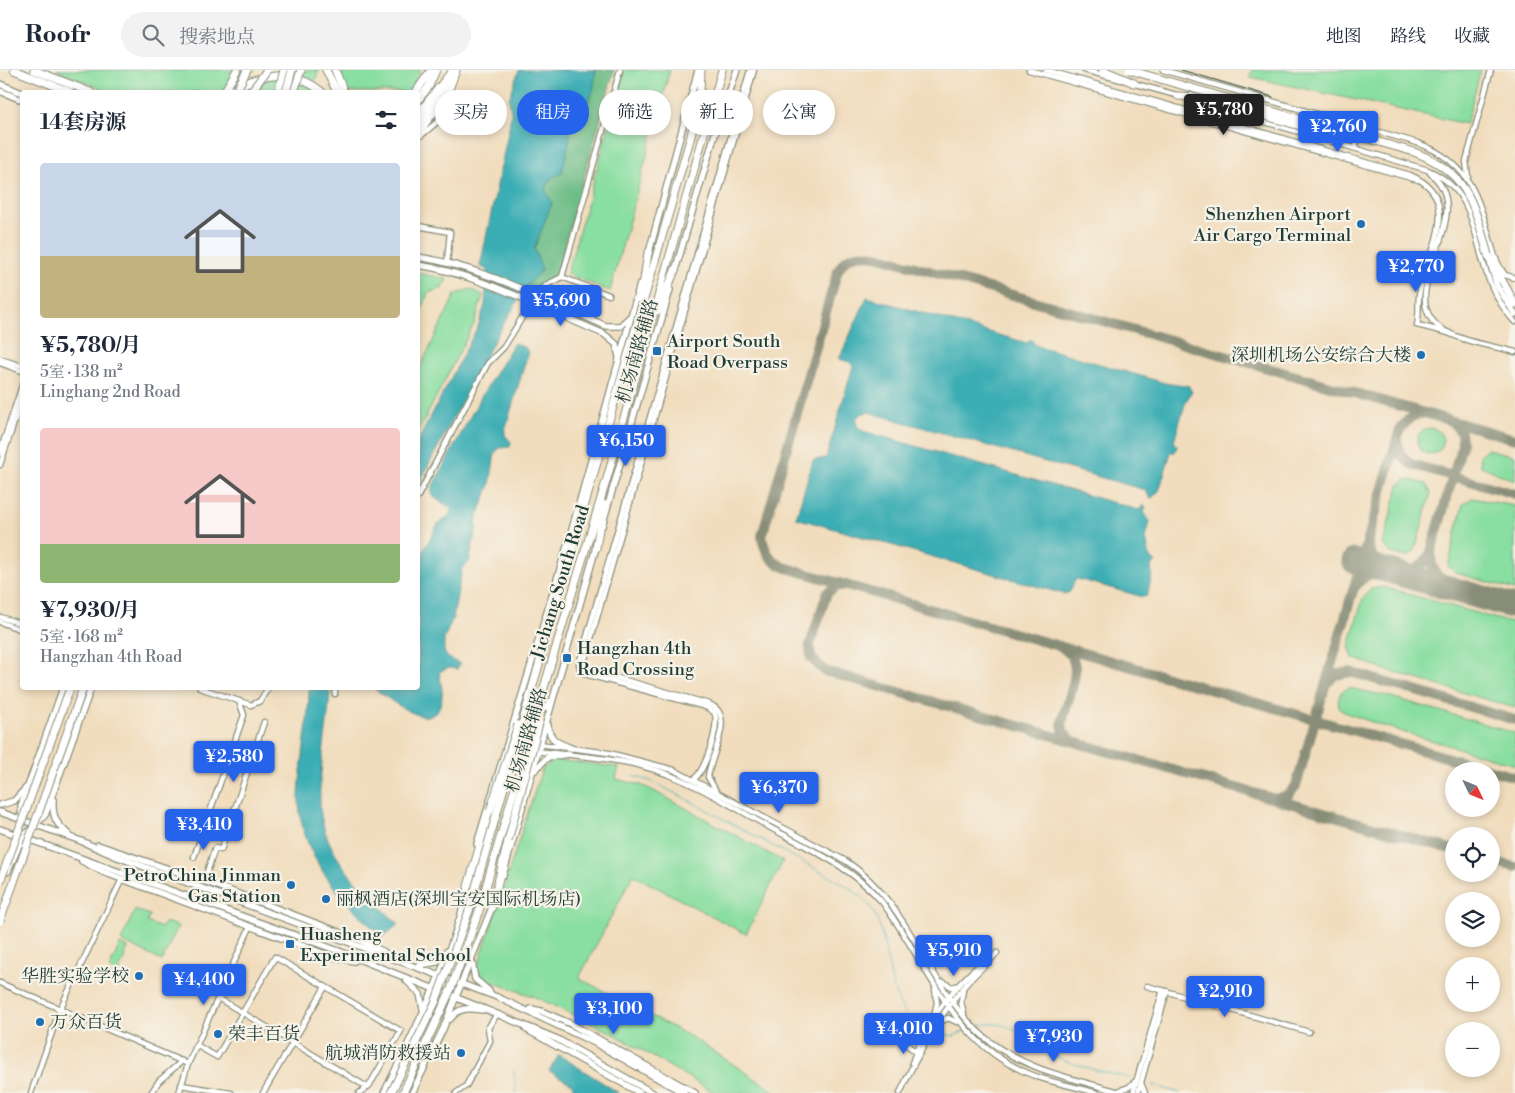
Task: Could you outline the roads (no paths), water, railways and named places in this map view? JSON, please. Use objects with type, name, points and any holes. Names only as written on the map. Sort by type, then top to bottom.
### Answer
[{"type":"highway","points":[[14,70],[65,90]]},
{"type":"highway","points":[[34,70],[85,90]]},
{"type":"highway","points":[[225,90],[237,70]]},
{"type":"highway","points":[[237,90],[247,70]]},
{"type":"highway","points":[[252,90],[267,70]]},
{"type":"highway","points":[[279,90],[284,70]]},
{"type":"highway","points":[[287,90],[292,70]]},
{"type":"highway","points":[[295,90],[301,70]]},
{"type":"highway","points":[[326,70],[336,90]]},
{"type":"highway","points":[[335,70],[337,81],[343,90]]},
{"type":"highway","points":[[418,90],[429,81],[431,70]]},
{"type":"highway","points":[[420,97],[436,70]]},
{"type":"highway","points":[[443,90],[454,70]]},
{"type":"highway","points":[[443,90],[454,70]]},
{"type":"highway","name":"Jichang South Road","points":[[391,1093],[434,1003],[469,911],[691,136],[700,93],[700,70]]},
{"type":"highway","name":"Jichang South Road","points":[[403,1093],[445,1003],[478,914],[608,475],[722,70]]},
{"type":"highway","points":[[1103,70],[1134,83]]},
{"type":"highway","points":[[1129,70],[1364,137],[1424,156],[1449,171],[1470,197],[1487,252],[1515,304]]},
{"type":"highway","points":[[233,90],[254,77],[276,71],[302,76],[320,90]]},
{"type":"highway","points":[[1178,96],[1197,97],[1340,136],[1364,137]]},
{"type":"highway","points":[[420,112],[435,98]]},
{"type":"highway","points":[[420,121],[435,101]]},
{"type":"highway","points":[[420,130],[435,104]]},
{"type":"highway","points":[[633,338],[648,253]]},
{"type":"highway","points":[[646,342],[676,268]]},
{"type":"highway","points":[[596,548],[608,475]]},
{"type":"highway","points":[[468,886],[490,811],[543,654]]},
{"type":"highway","points":[[492,907],[534,743],[553,657]]},
{"type":"highway","points":[[0,882],[69,690]]},
{"type":"highway","points":[[0,921],[82,690]]},
{"type":"main road","name":"机场南路辅路","points":[[384,1093],[422,1017],[451,944],[468,886],[479,835],[618,369],[648,253],[700,70]]},
{"type":"main road","name":"机场南路辅路","points":[[412,1093],[457,998],[492,907],[530,782],[714,137],[736,70]]},
{"type":"main road","points":[[0,84],[20,92]]},
{"type":"main road","points":[[0,91],[20,99]]},
{"type":"main road","points":[[1487,252],[1497,286],[1515,314]]},
{"type":"main road","points":[[420,257],[476,272],[606,326],[617,327],[623,325],[635,307]]},
{"type":"main road","points":[[420,265],[449,271],[473,279],[604,334],[613,340],[618,348],[618,369]]},
{"type":"main road","points":[[604,334],[611,332],[606,326]]},
{"type":"main road","points":[[522,696],[525,708],[538,712],[546,708],[556,687]]},
{"type":"main road","points":[[23,837],[21,809],[62,690]]},
{"type":"main road","points":[[23,837],[45,815],[90,690]]},
{"type":"main road","points":[[550,709],[549,734],[554,740],[571,748]]},
{"type":"main road","points":[[530,782],[539,764],[544,759],[569,754]]},
{"type":"main road","points":[[0,805],[18,798],[30,782]]},
{"type":"main road","points":[[53,793],[53,817],[58,825],[72,837]]},
{"type":"main road","points":[[0,812],[72,837],[115,856],[497,997],[595,1043],[684,1093]]},
{"type":"main road","points":[[0,829],[370,964],[457,998],[557,1039],[653,1093]]},
{"type":"main road","points":[[82,841],[130,854],[204,880],[360,940],[399,960]]},
{"type":"main road","points":[[64,852],[122,879],[330,956],[370,964]]},
{"type":"main road","points":[[453,937],[456,946],[464,951],[471,950],[478,944]]},
{"type":"main road","points":[[414,965],[429,965],[437,962],[451,944]]},
{"type":"main road","points":[[473,956],[472,968],[475,979],[497,997]]},
{"type":"main road","points":[[402,977],[421,996],[423,1006],[422,1017]]},
{"type":"main road","points":[[443,1029],[452,1016],[460,1010],[468,1008],[494,1013]]},
{"type":"main road","points":[[522,1008],[541,1011],[571,1024],[695,1093]]},
{"type":"main road","points":[[417,1027],[424,1022],[433,1022],[439,1029],[439,1039]]},
{"type":"main road","points":[[518,1023],[539,1037],[640,1093]]},
{"type":"street","points":[[562,277],[620,70]]},
{"type":"street","points":[[694,779],[703,769],[717,724],[714,712],[706,708],[585,674],[581,671],[579,664],[750,70]]},
{"type":"street","points":[[716,790],[708,777],[722,725],[722,715],[718,709],[709,704],[590,670],[584,663],[754,70]]},
{"type":"street","points":[[1029,70],[1409,179],[1423,181]]},
{"type":"street","points":[[1046,70],[1368,163],[1423,181],[1437,194],[1441,210],[1419,292],[1417,324],[1515,352]]},
{"type":"street","points":[[1084,70],[1373,153],[1418,167],[1447,180],[1457,190],[1467,207],[1487,252],[1502,272],[1509,278],[1515,278]]},
{"type":"street","points":[[1164,70],[1361,127],[1438,152],[1452,162],[1468,179],[1480,202],[1494,291],[1515,322]]},
{"type":"street","points":[[1468,179],[1466,161],[1491,70]]},
{"type":"street","points":[[420,136],[435,124]]},
{"type":"street","points":[[1355,148],[1361,127]]},
{"type":"street","points":[[1368,163],[1373,153]]},
{"type":"street","points":[[1418,167],[1431,174],[1440,183],[1448,202],[1426,296],[1427,309],[1432,319],[1449,333]]},
{"type":"street","points":[[1467,207],[1471,199],[1476,198],[1480,202]]},
{"type":"street","points":[[420,226],[450,232],[447,263]]},
{"type":"street","points":[[537,297],[546,285],[562,277],[609,295]]},
{"type":"street","points":[[420,492],[488,363],[504,347],[528,302]]},
{"type":"street","points":[[0,359],[20,365]]},
{"type":"street","points":[[0,363],[20,370]]},
{"type":"street","points":[[0,452],[20,392]]},
{"type":"street","points":[[0,465],[20,405]]},
{"type":"street","points":[[0,617],[20,623]]},
{"type":"street","points":[[0,622],[20,629]]},
{"type":"street","points":[[206,690],[251,705],[260,701],[267,690]]},
{"type":"street","points":[[194,857],[244,715],[239,701]]},
{"type":"street","points":[[204,880],[215,848],[221,850],[264,722]]},
{"type":"street","points":[[508,739],[637,758],[694,779],[842,858],[867,876],[895,908],[952,999],[983,1036],[1026,1063],[1123,1093]]},
{"type":"street","points":[[506,746],[631,764],[679,779],[845,869],[868,886],[882,902],[947,1005],[960,1024],[976,1041],[997,1057],[1022,1071],[1097,1093]]},
{"type":"street","points":[[0,873],[8,872],[23,837]]},
{"type":"street","points":[[31,1093],[60,1009],[122,879]]},
{"type":"street","points":[[180,1093],[185,1063],[196,1045],[250,926]]},
{"type":"street","points":[[932,1022],[963,984],[981,964],[997,953],[963,984],[949,986],[937,975]]},
{"type":"street","points":[[196,1045],[216,1057],[275,957],[401,1031],[393,1044],[394,1047],[367,1087],[360,1093]]},
{"type":"street","points":[[900,1093],[932,1022],[937,1006],[933,982]]},
{"type":"street","points":[[0,983],[185,1063]]},
{"type":"street","points":[[963,984],[961,1002],[967,1019]]},
{"type":"street","points":[[1146,986],[1309,1032]]},
{"type":"street","points":[[263,1093],[325,987]]},
{"type":"street","points":[[1134,1093],[1165,991]]},
{"type":"street","points":[[218,998],[367,1087]]},
{"type":"street","points":[[909,1074],[916,1052],[935,1026],[947,1005]]},
{"type":"street","points":[[456,1093],[466,1086],[490,1041],[488,1028],[494,1013]]},
{"type":"street","points":[[935,1026],[946,1018],[953,1019],[960,1024]]},
{"type":"street","points":[[898,1029],[906,1044],[916,1052]]},
{"type":"street","points":[[151,1093],[159,1081],[185,1063]]},
{"type":"street","points":[[1116,1091],[1128,1087],[1139,1080]]},
{"type":"street","points":[[1138,1093],[1139,1080]]},
{"type":"street","points":[[1139,1080],[1145,1093]]},
{"type":"street","points":[[181,1085],[231,1093]]},
{"type":"water","points":[[519,70],[596,70],[594,86],[589,99],[589,90],[517,90],[517,135],[570,135],[562,173],[551,178],[545,190],[552,203],[534,249],[542,269],[527,286],[497,335],[420,481],[420,437],[478,326],[485,305],[487,270],[480,266],[511,113],[509,99]]},
{"type":"water","points":[[867,297],[1027,343],[1031,339],[1035,345],[1165,383],[1188,385],[1192,392],[1186,401],[1174,441],[1177,446],[1175,452],[1171,452],[1159,491],[1151,499],[1145,490],[868,412],[861,414],[856,419],[857,426],[863,431],[1139,510],[1143,505],[1146,507],[1144,512],[1150,522],[1146,538],[1150,558],[1156,562],[1151,566],[1152,575],[1147,596],[1143,597],[1078,579],[1075,580],[1070,592],[1064,594],[796,518],[813,460],[826,458],[853,366],[849,362],[839,359]]},
{"type":"water","points":[[514,343],[526,348],[528,353],[505,430],[505,435],[511,442],[510,447],[500,448],[495,453],[490,485],[476,521],[477,526],[469,562],[462,569],[453,618],[444,639],[444,651],[447,657],[460,664],[457,669],[448,668],[439,672],[442,696],[438,709],[432,715],[423,716],[402,707],[376,690],[420,690],[420,567],[423,557],[422,553],[438,524],[449,516],[452,509],[432,496],[432,487],[482,395]]},
{"type":"water","points":[[309,690],[330,690],[320,792],[323,824],[337,857],[347,872],[399,924],[383,937],[337,891],[324,874],[305,836],[300,816],[299,794]]},
{"type":"water","points":[[559,1055],[619,1093],[581,1093],[573,1088],[572,1084],[549,1071]]},
{"type":"waterway","points":[[633,776],[648,780],[681,796],[840,882],[867,902],[877,920],[883,937],[890,974],[902,1008],[911,1021],[925,1029]]},
{"type":"waterway","points":[[976,1027],[988,1024],[999,1024],[1009,1027],[1063,1060],[1129,1078]]},
{"type":"waterway","points":[[933,1033],[954,1036],[965,1031]]},
{"type":"waterway","points":[[514,1071],[516,1093]]},
{"type":"waterway","points":[[1153,1085],[1180,1093]]},
{"type":"railway","points":[[1181,70],[1273,97]]},
{"type":"place","name":"Shenzhen Airport Air Cargo Terminal","points":[[1361,224]]},
{"type":"place","name":"Airport South Road Overpass","points":[[657,351]]},
{"type":"place","name":"深圳机场公安综合大楼","points":[[1421,355]]},
{"type":"place","name":"Hangzhan 4th Road Crossing","points":[[567,658]]},
{"type":"place","name":"PetroChina Jinman Gas Station","points":[[291,885]]},
{"type":"place","name":"丽枫酒店(深圳宝安国际机场店)","points":[[326,899]]},
{"type":"place","name":"Huasheng Experimental School","points":[[290,944]]},
{"type":"place","name":"华胜实验学校","points":[[139,976]]},
{"type":"place","name":"万众百货","points":[[40,1022]]},
{"type":"place","name":"荣丰百货","points":[[218,1034]]},
{"type":"place","name":"航城消防救援站","points":[[461,1053]]}]
